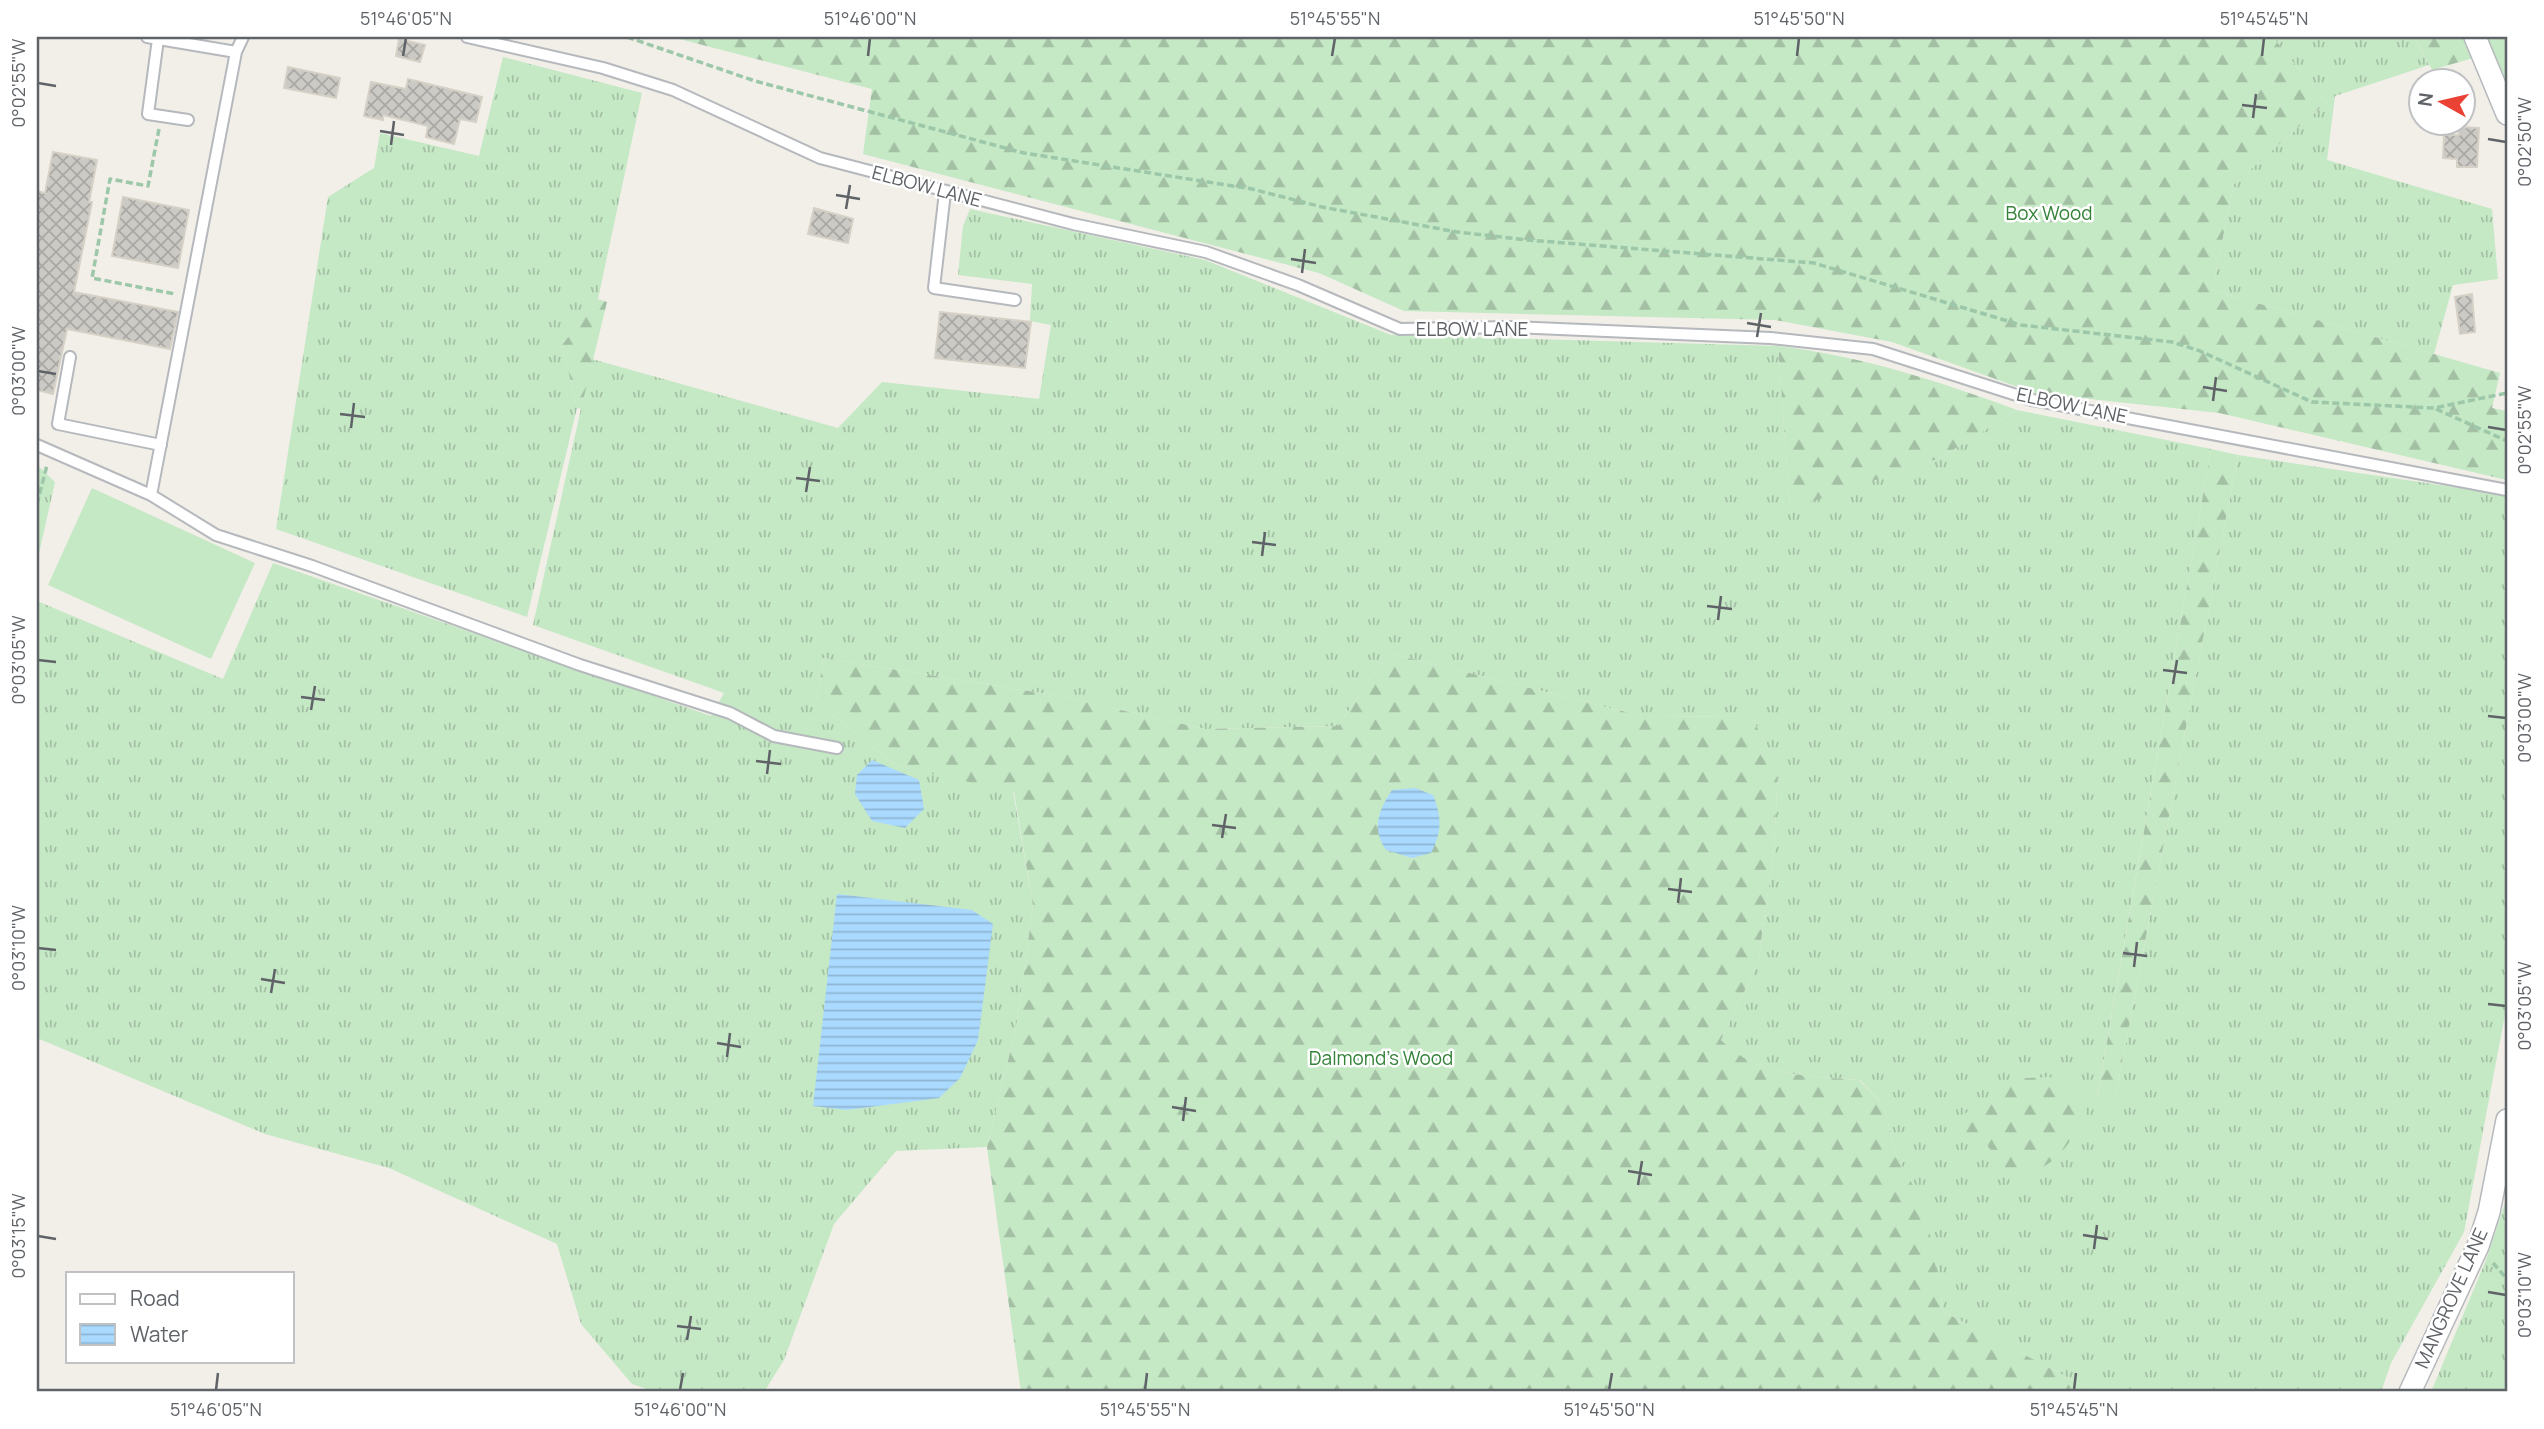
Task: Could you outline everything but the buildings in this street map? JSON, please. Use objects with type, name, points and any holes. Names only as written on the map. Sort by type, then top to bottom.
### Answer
[{"type":"street","points":[[2474,37],[2507,114]]},
{"type":"street","name":"MANGROVE LANE","points":[[2410,1392],[2478,1246],[2489,1212],[2507,1120]]},
{"type":"lane","points":[[150,495],[191,297],[236,52],[243,37]]},
{"type":"lane","name":"ELBOW LANE","points":[[467,37],[603,68],[673,90],[820,158],[945,192],[1206,252],[1298,285],[1400,329],[1510,327],[1771,338],[1873,349],[2032,400],[2507,490]]},
{"type":"lane","points":[[188,120],[148,114],[153,38],[236,52]]},
{"type":"lane","points":[[945,192],[934,288],[1015,300]]},
{"type":"lane","points":[[70,357],[58,424],[160,445]]},
{"type":"lane","points":[[37,445],[150,495],[216,535],[312,566],[580,665],[730,713],[774,736],[837,748]]},
{"type":"path","points":[[627,37],[755,81],[1024,153],[1252,189],[1322,207],[1457,232],[1814,263],[2021,325],[2172,342],[2200,351],[2312,402],[2434,408],[2475,402],[2507,393]]},
{"type":"path","points":[[161,116],[148,186],[110,179],[92,278],[191,297]]},
{"type":"path","points":[[2434,408],[2507,441]]},
{"type":"path","points":[[37,504],[52,452]]},
{"type":"green space","name":"Box Wood","points":[[672,37],[2273,37],[2326,103],[2234,184],[2212,290],[2500,373],[2492,408],[2507,411],[2507,480],[2219,413],[2035,393],[1892,342],[1775,320],[1404,311],[1319,273],[863,154],[872,89]]},
{"type":"green space","points":[[2273,37],[2415,37],[2429,65],[2408,66],[2408,72],[2335,96],[2327,160],[2492,209],[2498,279],[2453,285],[2434,354],[2212,290],[2234,184],[2326,103]]},
{"type":"green space","points":[[2415,37],[2465,37],[2473,58],[2446,66],[2430,66]]},
{"type":"green space","points":[[2487,37],[2507,37],[2507,83]]},
{"type":"green space","points":[[503,57],[642,93],[598,299],[562,345],[577,408],[527,617],[276,529],[328,197],[374,168],[380,133],[479,156]]},
{"type":"green space","points":[[970,209],[1205,260],[1391,335],[1778,346],[1790,508],[1940,458],[2017,410],[2211,449],[2097,1098],[2115,1099],[2238,455],[2507,495],[2507,1004],[2464,1232],[2391,1363],[2381,1392],[2095,1392],[1944,1312],[1924,1207],[1896,1155],[1883,1104],[1860,1080],[1804,1076],[1768,1068],[1751,1062],[1721,1040],[1758,963],[1774,849],[1778,769],[1752,717],[1642,716],[1389,653],[1338,726],[1205,729],[1054,695],[823,658],[817,702],[897,766],[1013,791],[1033,906],[1016,1028],[987,1147],[896,1151],[834,1224],[784,1360],[764,1392],[656,1392],[632,1384],[581,1324],[557,1244],[389,1168],[265,1134],[37,1038],[37,601],[223,679],[273,563],[711,716],[724,693],[533,625],[592,359],[838,428],[882,382],[1039,399],[1051,325],[1030,321],[1032,284],[958,275],[963,226]]},
{"type":"green space","points":[[598,299],[607,302],[581,409],[577,408],[562,345]]},
{"type":"green space","points":[[1778,346],[1870,363],[2017,410],[1940,458],[1790,509]]},
{"type":"green space","points":[[2211,449],[2238,455],[2115,1099],[2097,1099]]},
{"type":"green space","points":[[37,465],[55,482],[37,562]]},
{"type":"green space","points":[[92,488],[255,563],[211,659],[48,585]]},
{"type":"green space","name":"Dalmond's Wood","points":[[1389,653],[1642,716],[1752,717],[1778,769],[1774,849],[1758,963],[1721,1040],[1751,1062],[1768,1068],[1804,1076],[1859,1080],[1883,1104],[1896,1155],[1925,1207],[1944,1312],[2095,1392],[1021,1392],[987,1147],[1016,1028],[1033,906],[1014,792],[897,766],[817,702],[823,658],[1054,695],[1205,729],[1338,726]]},
{"type":"green space","points":[[2049,1077],[2076,1088],[2087,1111],[2059,1155],[2039,1169],[2011,1176],[1986,1144],[1949,1131],[1943,1123],[1986,1104],[2006,1086],[2026,1078]]},
{"type":"green space","points":[[2507,1197],[2507,1392],[2431,1392],[2486,1260]]},
{"type":"water","points":[[872,760],[919,780],[924,809],[905,828],[872,821],[855,794],[857,775]]},
{"type":"water","points":[[1415,788],[1433,795],[1440,824],[1431,853],[1412,858],[1386,850],[1381,842],[1378,819],[1392,790]]},
{"type":"water","points":[[837,894],[972,910],[993,924],[978,1040],[960,1078],[939,1098],[847,1110],[813,1106]]}]
